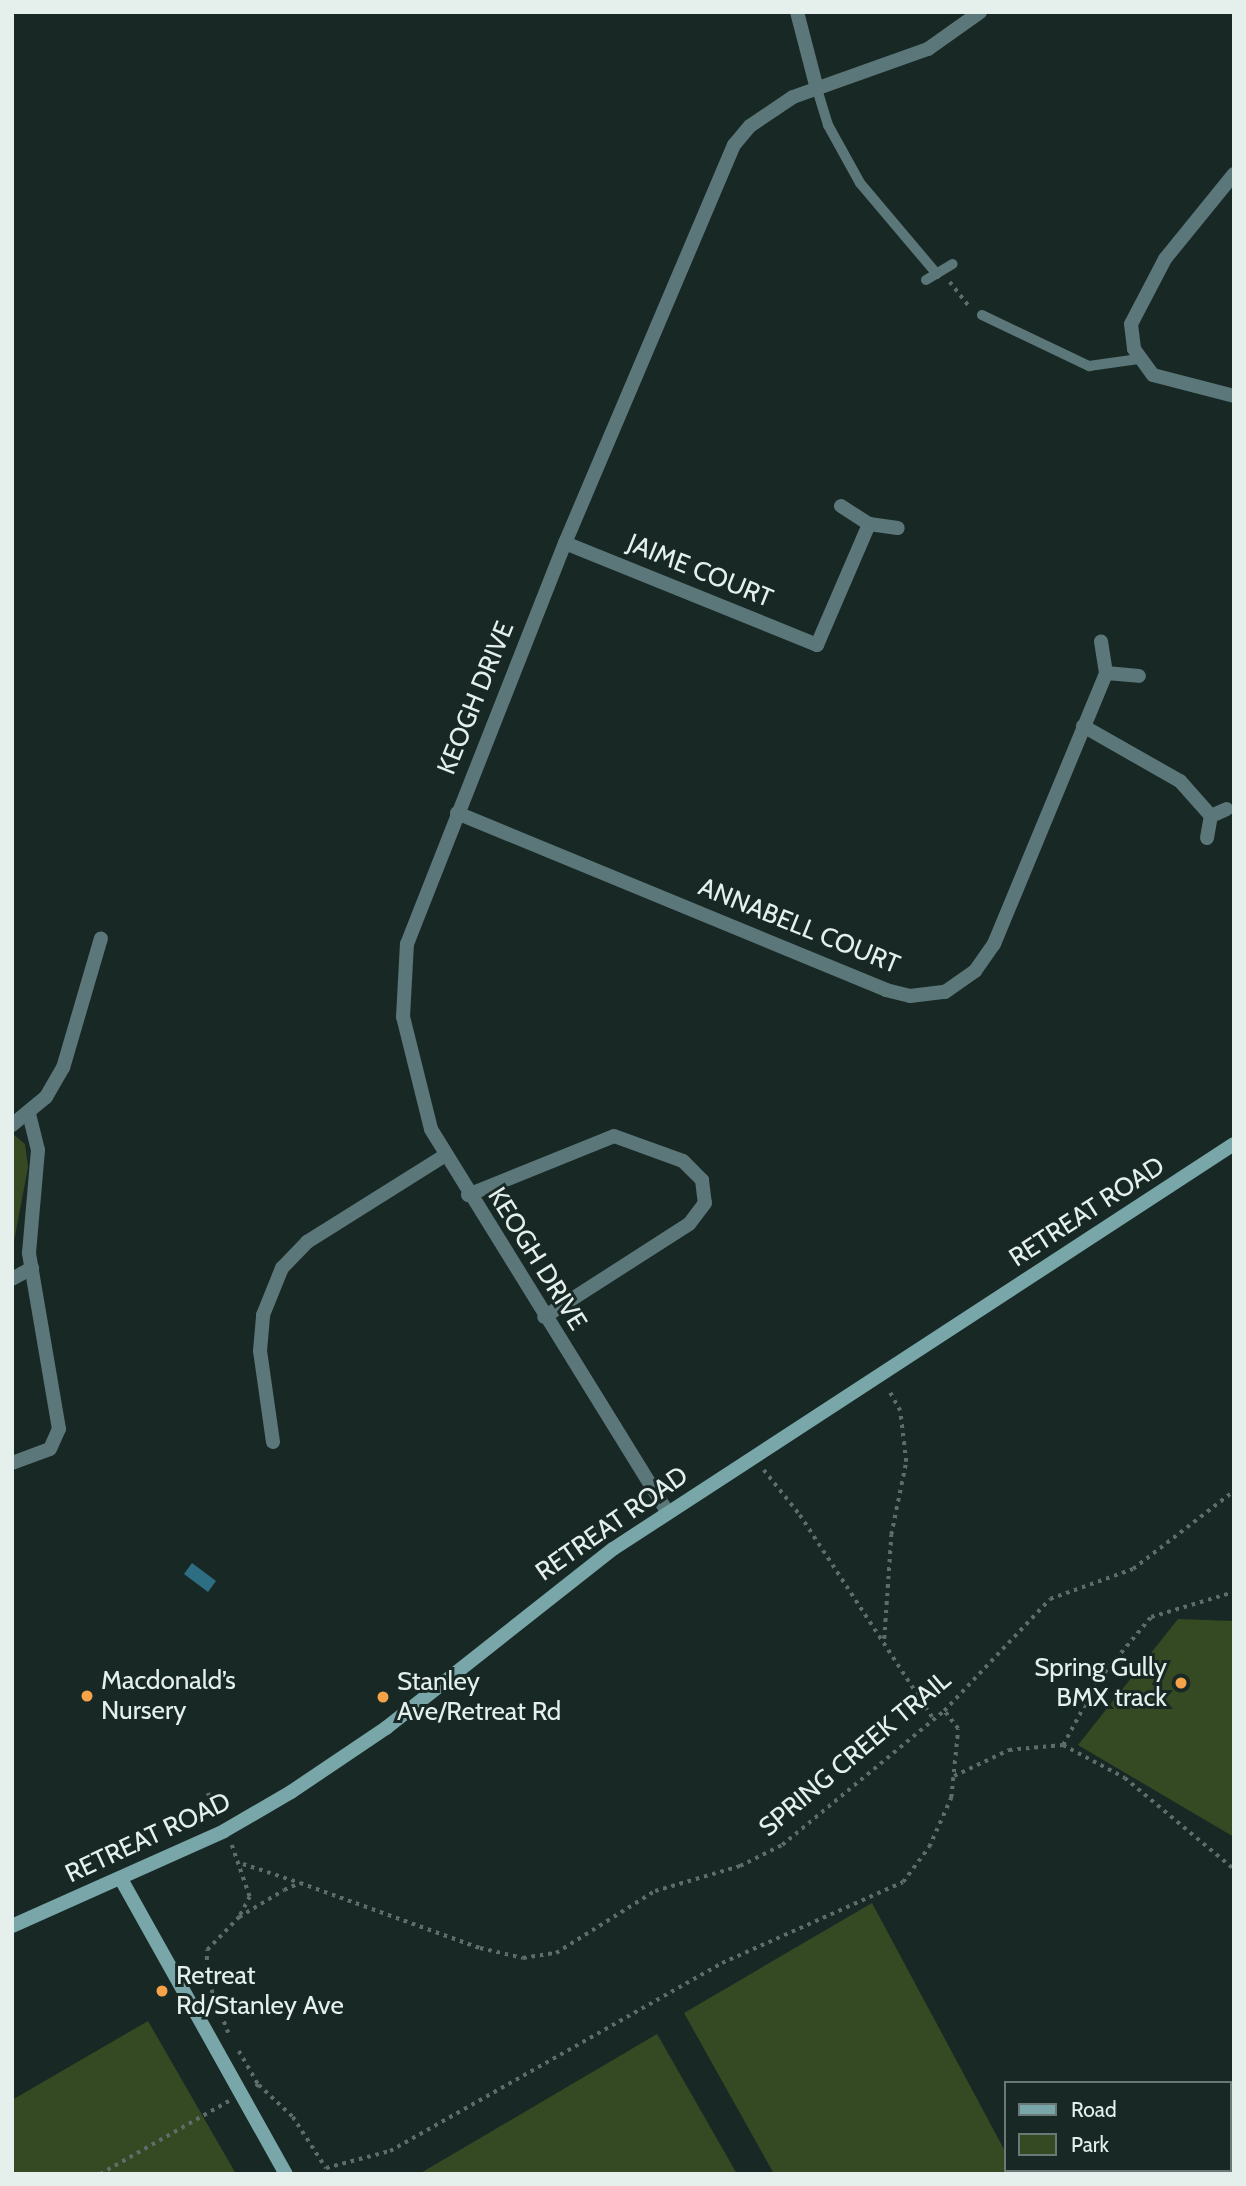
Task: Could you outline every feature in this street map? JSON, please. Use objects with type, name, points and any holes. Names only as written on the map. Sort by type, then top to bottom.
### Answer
[{"type":"street","points":[[797,12],[817,89]]},
{"type":"street","name":"KEOGH DRIVE","points":[[668,1513],[444,1156],[409,1056],[403,978],[418,907],[565,543],[724,163],[750,126],[817,89],[928,49],[980,12]]},
{"type":"street","points":[[1234,174],[1145,291],[1130,324],[1139,359],[1168,382],[1234,396]]},
{"type":"street","points":[[841,506],[869,523],[898,528]]},
{"type":"street","name":"JAIME COURT","points":[[565,543],[817,645],[869,523]]},
{"type":"street","points":[[1101,641],[1106,673],[1139,676]]},
{"type":"street","name":"ANNABELL COURT","points":[[457,813],[886,990],[928,996],[959,984],[994,944],[1106,673]]},
{"type":"street","points":[[1083,726],[1180,781],[1211,816]]},
{"type":"street","points":[[1211,816],[1227,809]]},
{"type":"street","points":[[1207,838],[1211,816]]},
{"type":"street","points":[[12,1125],[29,1114],[64,1068],[101,938]]},
{"type":"street","points":[[12,1463],[50,1449],[60,1429],[32,1268],[38,1150],[29,1114]]},
{"type":"street","points":[[468,1195],[614,1136],[682,1161],[702,1180],[705,1203],[689,1224],[544,1317]]},
{"type":"street","name":"RETREAT ROAD","points":[[12,1926],[224,1831],[386,1728],[563,1586],[668,1513],[1234,1144]]},
{"type":"street","points":[[273,1442],[260,1351],[263,1315],[282,1268],[323,1231],[444,1156]]},
{"type":"street","points":[[12,1279],[32,1268]]},
{"type":"street","points":[[121,1879],[286,2174]]},
{"type":"lane","points":[[817,89],[828,125],[860,183],[937,274]]},
{"type":"lane","points":[[926,280],[953,264]]},
{"type":"lane","points":[[982,315],[1089,366],[1139,359]]},
{"type":"path","points":[[937,274],[982,315]]},
{"type":"path","points":[[881,1375],[900,1411],[906,1462],[891,1535],[884,1640]]},
{"type":"path","points":[[754,1458],[800,1515],[934,1720]]},
{"type":"path","name":"SPRING CREEK TRAIL","points":[[243,1864],[480,1948],[523,1958],[556,1953],[654,1891],[740,1866],[782,1845],[944,1712],[1050,1600],[1133,1569],[1234,1491]]},
{"type":"path","points":[[1063,1745],[1099,1679],[1151,1617],[1234,1592]]},
{"type":"path","points":[[300,1883],[239,1917],[213,1942],[204,1968],[228,2035],[259,2085],[288,2111],[326,2168],[390,2151],[722,1963],[903,1882],[929,1847],[954,1776],[958,1728],[944,1712]]},
{"type":"path","points":[[954,1776],[1009,1750],[1063,1745],[1125,1779],[1234,1870]]},
{"type":"path","points":[[208,1793],[224,1831],[243,1864],[250,1897],[239,1917]]},
{"type":"path","points":[[100,2174],[259,2085]]},
{"type":"green space","points":[[13,1134],[25,1144],[28,1167],[12,1252]]},
{"type":"green space","name":"Spring Gully BMX track","points":[[1178,1619],[1234,1621],[1234,1837],[1078,1745]]},
{"type":"green space","points":[[872,1903],[1004,2149],[1004,2172],[1017,2174],[774,2174],[684,2013]]},
{"type":"green space","points":[[148,2021],[236,2174],[12,2174],[12,2100]]},
{"type":"green space","points":[[657,2034],[737,2174],[419,2174]]},
{"type":"water","points":[[192,1563],[216,1581],[208,1592],[184,1574]]},
{"type":"place","name":"Spring Gully BMX track","points":[[1181,1683]]},
{"type":"place","name":"Macdonald’s Nursery","points":[[87,1696]]},
{"type":"place","name":"Stanley Ave/Retreat Rd","points":[[383,1697]]},
{"type":"place","name":"Retreat Rd/Stanley Ave","points":[[162,1991]]}]
